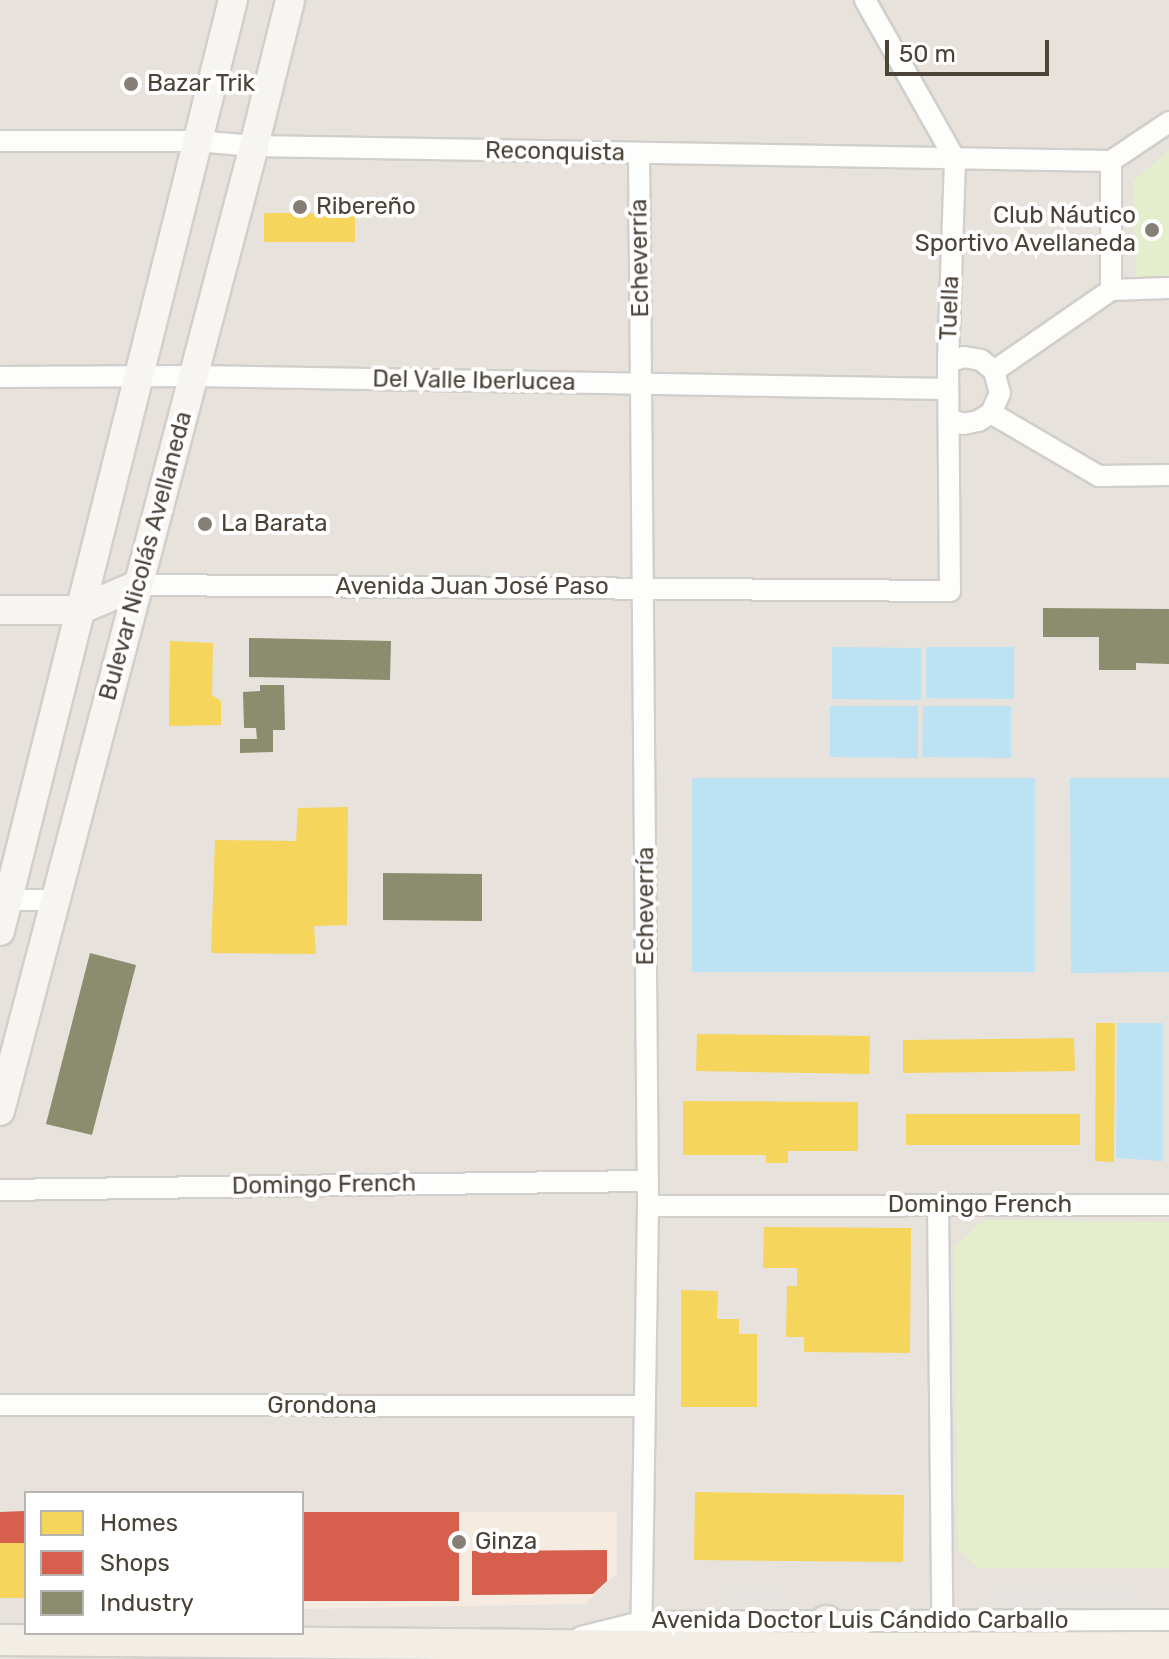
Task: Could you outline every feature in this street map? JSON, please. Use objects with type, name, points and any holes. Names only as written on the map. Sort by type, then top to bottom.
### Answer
[{"type":"main road","name":"Bulevar Nicolás Avellaneda","points":[[0,931],[3,900],[233,0]]},
{"type":"main road","name":"Bulevar Nicolás Avellaneda","points":[[0,1111],[290,0]]},
{"type":"main road","name":"Avenida Juan José Paso","points":[[0,610],[79,610],[138,585]]},
{"type":"main road","points":[[826,1621],[864,1648]]},
{"type":"main road","name":"Avenida Doctor Luis Cándido Carballo","points":[[0,1640],[641,1642],[864,1648],[1169,1647]]},
{"type":"street","points":[[865,0],[955,159]]},
{"type":"street","points":[[1111,290],[1111,161],[1169,122]]},
{"type":"street","name":"Reconquista","points":[[0,141],[197,141],[254,146],[1111,161]]},
{"type":"street","name":"Echeverría","points":[[639,153],[648,1181],[641,1642]]},
{"type":"street","name":"Tuella","points":[[950,591],[948,362],[955,159]]},
{"type":"street","points":[[994,371],[1111,290],[1169,288]]},
{"type":"street","points":[[948,362],[964,357],[981,360],[994,371],[1000,393],[991,413],[978,421],[963,424],[949,419]]},
{"type":"street","name":"Del Valle Iberlucea","points":[[0,377],[193,376],[948,389]]},
{"type":"street","points":[[991,413],[1099,476],[1169,475]]},
{"type":"street","name":"Avenida Juan José Paso","points":[[138,585],[950,591]]},
{"type":"street","points":[[3,900],[55,900]]},
{"type":"street","name":"Domingo French","points":[[0,1190],[648,1181]]},
{"type":"street","points":[[938,1205],[942,1620]]},
{"type":"street","name":"Domingo French","points":[[648,1206],[1169,1205]]},
{"type":"street","name":"Grondona","points":[[0,1405],[644,1406]]},
{"type":"street","name":"Avenida Doctor Luis Cándido Carballo","points":[[641,1642],[826,1621],[1169,1620]]},
{"type":"shaded area","points":[[0,0],[1169,0],[1169,1659],[0,1659]]},
{"type":"shaded area","name":"Ginza","points":[[304,1512],[617,1512],[617,1573],[585,1604],[304,1609]]},
{"type":"shaded area","points":[[722,1588],[773,1588],[788,1603],[730,1602]]},
{"type":"shaded area","points":[[999,1588],[1128,1589],[1144,1604],[990,1605],[989,1601]]},
{"type":"green space","name":"Club Náutico Sportivo Avellaneda","points":[[1169,149],[1169,277],[1136,277],[1133,182]]},
{"type":"green space","points":[[984,1220],[1169,1222],[1169,1568],[979,1568],[958,1549],[954,1247]]},
{"type":"water","points":[[832,647],[921,648],[921,700],[832,699]]},
{"type":"water","points":[[926,647],[1014,647],[1014,699],[926,698]]},
{"type":"water","points":[[830,706],[918,706],[918,758],[830,757]]},
{"type":"water","points":[[923,706],[1011,706],[1011,758],[922,757]]},
{"type":"water","points":[[692,778],[1035,778],[1035,972],[692,972]]},
{"type":"water","points":[[1070,778],[1169,778],[1169,972],[1071,973]]},
{"type":"water","points":[[1117,1023],[1163,1023],[1163,1161],[1116,1158]]},
{"type":"building: Homes","points":[[264,213],[355,213],[355,242],[264,242]]},
{"type":"building: Homes","points":[[170,641],[213,643],[212,695],[221,701],[221,725],[169,726]]},
{"type":"building: Homes","points":[[348,807],[347,925],[314,926],[316,954],[211,953],[215,840],[296,841],[298,808]]},
{"type":"building: Homes","points":[[1096,1023],[1115,1023],[1114,1162],[1095,1161]]},
{"type":"building: Homes","points":[[697,1034],[870,1036],[869,1074],[696,1071]]},
{"type":"building: Homes","points":[[1074,1038],[1075,1071],[903,1073],[903,1040]]},
{"type":"building: Homes","points":[[683,1101],[858,1102],[858,1151],[788,1151],[788,1163],[766,1163],[766,1155],[683,1155]]},
{"type":"building: Homes","points":[[906,1114],[1080,1114],[1080,1145],[906,1145]]},
{"type":"building: Homes","points":[[764,1227],[911,1228],[910,1353],[804,1352],[804,1337],[786,1337],[787,1286],[797,1286],[797,1268],[763,1268]]},
{"type":"building: Homes","points":[[681,1290],[718,1291],[717,1319],[739,1319],[739,1334],[757,1334],[757,1407],[681,1407]]},
{"type":"building: Homes","points":[[695,1492],[904,1495],[903,1562],[694,1560]]},
{"type":"building: Homes","points":[[0,1543],[24,1543],[24,1598],[0,1598]]},
{"type":"building: Shops","points":[[24,1511],[24,1543],[0,1543],[0,1512]]},
{"type":"building: Shops","points":[[304,1512],[459,1512],[459,1601],[304,1601]]},
{"type":"building: Shops","points":[[607,1550],[607,1581],[593,1594],[472,1595],[472,1551]]},
{"type":"building: Industry","points":[[1043,608],[1169,609],[1169,664],[1136,663],[1136,670],[1099,670],[1099,637],[1043,637]]},
{"type":"building: Industry","points":[[249,638],[391,641],[390,680],[249,677]]},
{"type":"building: Industry","points":[[260,685],[284,685],[285,730],[273,730],[273,752],[240,753],[240,739],[257,739],[256,728],[244,728],[243,692],[260,691]]},
{"type":"building: Industry","points":[[383,873],[482,874],[482,921],[383,920]]},
{"type":"building: Industry","points":[[90,953],[136,965],[92,1135],[46,1124]]},
{"type":"place","name":"Bazar Trik","points":[[131,84]]},
{"type":"place","name":"Ribereño","points":[[300,207]]},
{"type":"place","name":"Club Náutico Sportivo Avellaneda","points":[[1152,230]]},
{"type":"place","name":"La Barata","points":[[205,524]]},
{"type":"place","name":"Ginza","points":[[459,1542]]}]
